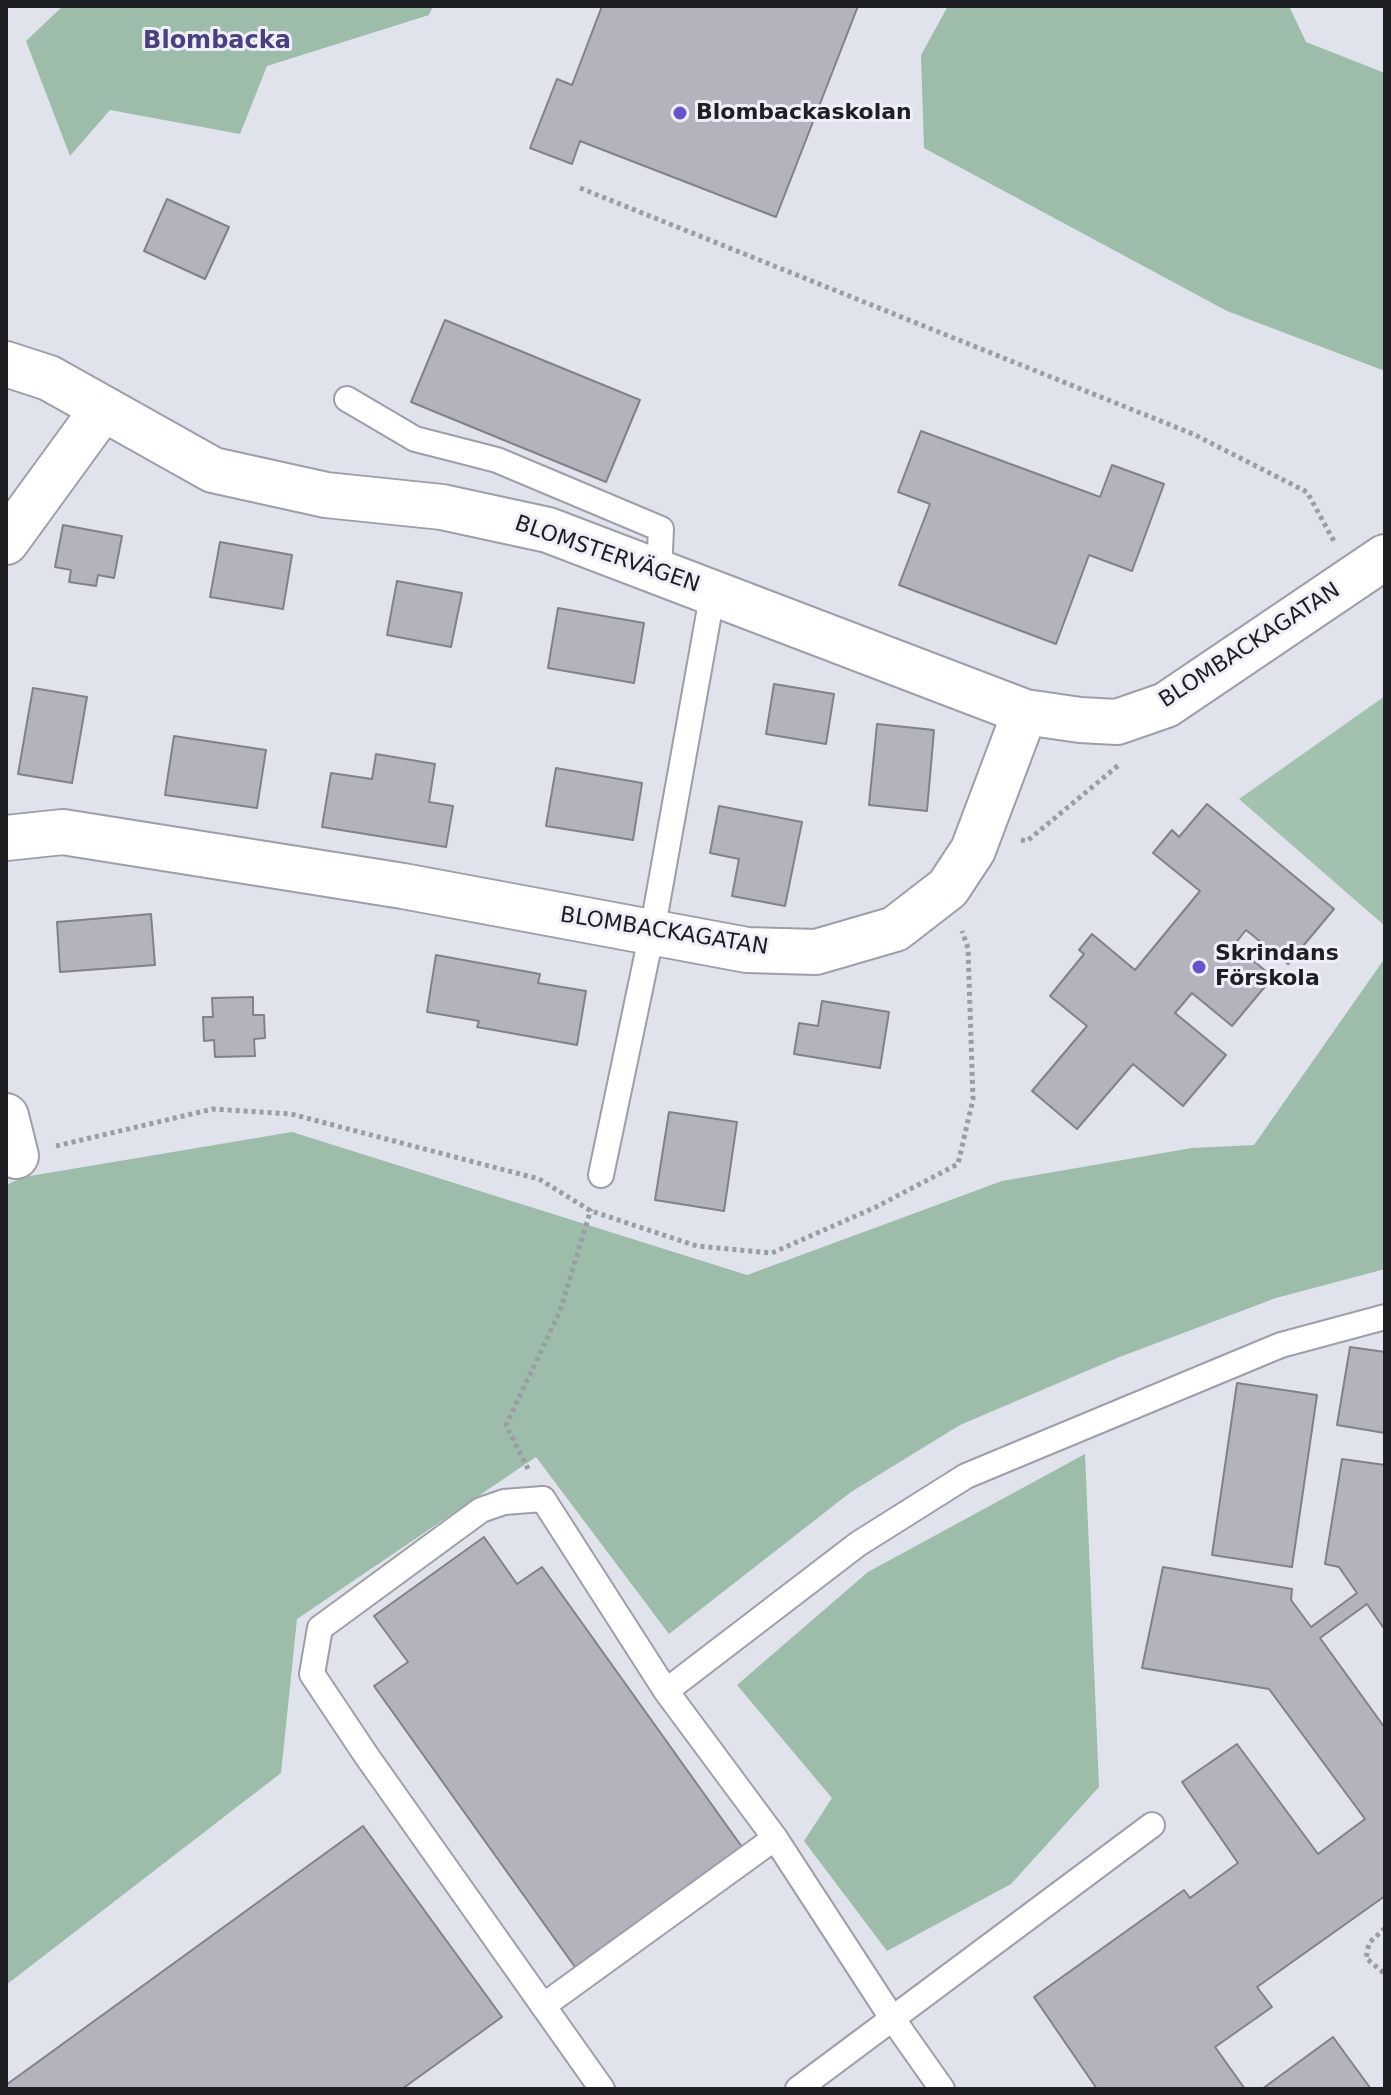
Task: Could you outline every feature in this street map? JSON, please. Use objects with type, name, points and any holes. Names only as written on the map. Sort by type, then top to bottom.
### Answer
[{"type":"street","name":"BLOMSTERVÄGEN","points":[[6,364],[49,378],[213,470],[326,495],[442,507],[548,530],[1025,712]]},
{"type":"street","points":[[6,542],[102,410]]},
{"type":"street","name":"BLOMBACKAGATAN","points":[[6,838],[63,832],[403,886],[747,950],[816,952],[895,929],[948,888],[973,850],[1025,712],[1117,722],[1166,705],[1374,564]]},
{"type":"lane","points":[[347,399],[415,439],[497,460],[661,529],[659,571]]},
{"type":"lane","points":[[601,1175],[652,932],[713,591]]},
{"type":"lane","points":[[666,1691],[858,1544],[966,1476],[1281,1345],[1385,1317]]},
{"type":"lane","points":[[602,2089],[312,1674],[320,1628],[481,1510],[504,1502],[543,1499],[666,1691],[775,1838],[942,2089]]},
{"type":"lane","points":[[798,2089],[1152,1825]]},
{"type":"lane","points":[[543,2006],[775,1838]]},
{"type":"path","points":[[580,188],[1193,434],[1307,492],[1343,557],[1374,564]]},
{"type":"path","points":[[11,1136],[213,1109],[291,1114],[539,1179],[591,1211],[697,1246],[772,1253],[876,1207],[958,1164],[973,1099],[968,948],[948,888]]},
{"type":"path","points":[[543,1499],[506,1425],[560,1311],[601,1175]]},
{"type":"path","points":[[1385,1928],[1369,1943],[1366,1958],[1385,1974]]},
{"type":"green space","points":[[63,6],[433,6],[429,15],[267,66],[240,134],[110,110],[70,156],[26,41]]},
{"type":"green space","points":[[948,6],[1289,6],[1306,42],[1385,73],[1385,371],[1227,311],[924,148],[921,55]]},
{"type":"green space","points":[[1385,696],[1385,926],[1239,799]]},
{"type":"green space","points":[[1385,958],[1385,1269],[1276,1298],[1117,1358],[960,1425],[851,1492],[669,1634],[536,1457],[297,1619],[281,1773],[6,1985],[6,1185],[24,1177],[292,1132],[747,1275],[1002,1181],[1192,1148],[1254,1145]]},
{"type":"green space","points":[[1085,1454],[1099,1787],[1011,1884],[887,1951],[804,1841],[832,1798],[737,1685],[868,1572]]},
{"type":"building","name":"Blombackaskolan","points":[[602,6],[858,6],[776,217],[580,141],[572,164],[530,148],[557,79],[572,85]]},
{"type":"building","points":[[167,199],[229,227],[205,279],[144,251]]},
{"type":"building","points":[[445,320],[640,400],[606,482],[411,402]]},
{"type":"building","points":[[921,431],[1100,497],[1112,465],[1164,484],[1132,571],[1089,555],[1056,644],[899,585],[930,504],[898,492]]},
{"type":"building","points":[[63,525],[122,536],[114,578],[98,575],[96,586],[69,582],[71,570],[55,567]]},
{"type":"building","points":[[220,542],[292,555],[283,609],[210,597]]},
{"type":"building","points":[[397,581],[462,593],[451,647],[387,635]]},
{"type":"building","points":[[558,608],[644,623],[634,683],[548,668]]},
{"type":"building","points":[[774,684],[834,694],[826,744],[766,734]]},
{"type":"building","points":[[33,688],[87,697],[72,783],[18,774]]},
{"type":"building","points":[[877,724],[934,730],[927,811],[869,805]]},
{"type":"building","points":[[174,736],[266,750],[257,808],[165,795]]},
{"type":"building","points":[[376,754],[435,764],[429,802],[453,806],[446,847],[322,827],[331,773],[372,779]]},
{"type":"building","points":[[556,768],[642,783],[633,840],[546,826]]},
{"type":"building","name":"Skrindans Förskola","points":[[1207,804],[1334,909],[1288,964],[1246,930],[1234,945],[1273,977],[1232,1026],[1192,993],[1175,1013],[1226,1055],[1183,1106],[1133,1064],[1077,1129],[1032,1091],[1087,1026],[1050,996],[1084,954],[1079,950],[1092,934],[1135,970],[1200,891],[1153,853],[1172,830],[1179,837]]},
{"type":"building","points":[[719,806],[802,822],[785,906],[732,896],[739,859],[710,853]]},
{"type":"building","points":[[151,914],[155,965],[60,972],[57,922]]},
{"type":"building","points":[[436,955],[540,974],[538,983],[586,991],[577,1045],[477,1027],[479,1021],[427,1012]]},
{"type":"building","points":[[253,997],[253,1015],[264,1015],[265,1038],[254,1039],[255,1056],[215,1057],[214,1040],[204,1041],[203,1017],[213,1017],[212,998]]},
{"type":"building","points":[[822,1001],[889,1012],[880,1068],[794,1054],[799,1023],[818,1026]]},
{"type":"building","points":[[669,1112],[737,1122],[724,1211],[655,1200]]},
{"type":"building","points":[[1350,1347],[1385,1352],[1385,1433],[1337,1425]]},
{"type":"building","points":[[1237,1383],[1317,1395],[1292,1567],[1212,1555]]},
{"type":"building","points":[[1342,1459],[1385,1465],[1385,1630],[1367,1604],[1320,1638],[1385,1728],[1385,1896],[1257,1987],[1272,2007],[1215,2047],[1245,2089],[1097,2089],[1034,1997],[1184,1890],[1190,1898],[1238,1863],[1182,1782],[1237,1744],[1318,1854],[1365,1819],[1269,1689],[1142,1668],[1163,1567],[1292,1589],[1291,1600],[1311,1627],[1357,1593],[1339,1567],[1325,1564]]},
{"type":"building","points":[[484,1537],[517,1584],[542,1567],[742,1847],[575,1967],[374,1686],[408,1662],[374,1616]]},
{"type":"building","points":[[363,1826],[502,2017],[402,2089],[6,2089],[6,2085]]},
{"type":"building","points":[[1333,2037],[1371,2089],[1262,2089]]},
{"type":"place","name":"Blombackaskolan","points":[[680,113]]},
{"type":"place","name":"Skrindans Förskola","points":[[1199,967]]},
{"type":"district","name":"Blombacka","points":[[217,42]]}]
